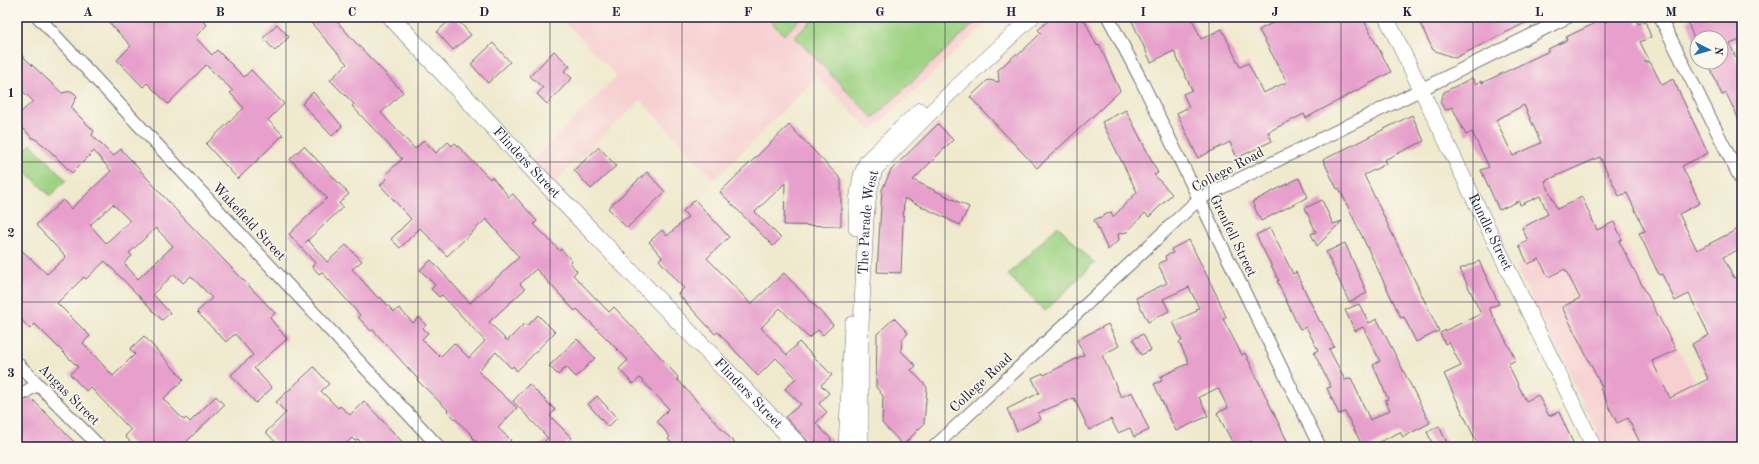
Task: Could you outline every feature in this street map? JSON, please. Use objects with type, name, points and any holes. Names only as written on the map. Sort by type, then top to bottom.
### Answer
[{"type":"main road","name":"Flinders Street","points":[[391,17],[549,187],[800,447]]},
{"type":"main road","name":"Flinders Street","points":[[664,306],[783,447]]},
{"type":"street","name":"Wakefield Street","points":[[38,17],[438,447]]},
{"type":"street","name":"The Parade West","points":[[846,447],[857,201],[863,171],[867,161],[1018,17]]},
{"type":"street","name":"The Parade West","points":[[861,447],[861,327],[866,219],[869,193],[876,169],[952,91],[1032,17]]},
{"type":"street","name":"Grenfell Street","points":[[1108,17],[1140,78],[1320,447]]},
{"type":"street","name":"Rundle Street","points":[[1386,17],[1594,447]]},
{"type":"street","name":"College Road","points":[[934,447],[1199,199],[1568,17]]},
{"type":"street","points":[[1660,17],[1742,182]]},
{"type":"street","name":"Angas Street","points":[[17,363],[37,385],[100,447]]},
{"type":"street","points":[[17,394],[25,392],[37,385]]},
{"type":"shaded area","points":[[560,17],[993,17],[871,131],[817,77],[714,180],[641,100],[549,187],[528,165],[617,76]]},
{"type":"shaded area","points":[[1614,218],[1727,447],[1605,447],[1515,266]]},
{"type":"green space","points":[[767,17],[802,17],[784,35]]},
{"type":"green space","points":[[816,17],[981,17],[873,118],[796,38],[796,36]]},
{"type":"green space","points":[[31,144],[66,180],[50,196],[17,162],[17,158]]},
{"type":"green space","points":[[1058,226],[1094,263],[1045,311],[1008,275]]},
{"type":"building","points":[[104,17],[199,17],[207,25],[195,37],[212,55],[217,50],[244,77],[251,70],[284,104],[268,120],[283,135],[238,179],[206,144],[244,108],[230,93],[233,91],[206,65],[168,104],[147,83],[143,87],[117,60],[131,46]]},
{"type":"building","points":[[306,17],[333,17],[403,92],[381,113],[415,149],[424,140],[436,153],[448,142],[452,146],[455,143],[490,179],[492,177],[509,197],[513,194],[537,221],[534,224],[560,251],[561,249],[572,261],[570,263],[577,271],[573,275],[609,312],[614,307],[678,377],[677,379],[738,447],[675,447],[668,439],[670,437],[657,421],[669,409],[640,378],[633,384],[619,369],[628,360],[577,309],[575,311],[536,269],[520,284],[525,289],[489,322],[507,341],[525,323],[527,326],[538,315],[555,332],[517,371],[513,366],[511,368],[496,352],[478,371],[517,408],[498,428],[511,440],[504,447],[482,447],[472,437],[473,436],[447,411],[448,410],[417,380],[418,379],[373,330],[371,331],[358,317],[360,315],[322,272],[319,274],[312,266],[315,263],[289,234],[327,198],[290,159],[304,146],[349,194],[339,203],[343,207],[308,240],[327,262],[346,245],[362,261],[352,269],[378,298],[380,297],[394,312],[399,308],[413,323],[419,317],[426,325],[423,328],[428,333],[422,339],[440,357],[454,343],[469,358],[485,341],[442,295],[439,297],[431,289],[435,285],[420,270],[431,260],[470,303],[519,257],[486,219],[447,256],[420,228],[400,248],[391,239],[411,219],[380,185],[387,179],[384,176],[402,159],[352,106],[354,104],[330,80],[347,64]]},
{"type":"building","points":[[453,17],[455,17],[471,35],[453,50],[437,32]]},
{"type":"building","points":[[1052,17],[1083,17],[1097,46],[1099,44],[1120,91],[1037,168],[970,97],[988,80],[999,82],[998,70],[1016,54],[1018,55],[1041,33],[1038,30]]},
{"type":"building","points":[[1130,17],[1191,17],[1201,39],[1222,29],[1240,67],[1248,63],[1263,93],[1287,82],[1259,30],[1284,17],[1362,17],[1391,72],[1306,118],[1304,114],[1268,132],[1272,141],[1237,158],[1230,142],[1198,158],[1177,113],[1189,107],[1183,94],[1192,90],[1174,51],[1151,62]]},
{"type":"building","points":[[1417,17],[1537,17],[1455,58],[1433,50]]},
{"type":"building","points":[[1617,17],[1635,17],[1638,24],[1645,21],[1651,37],[1640,42],[1649,60],[1644,62],[1650,62],[1662,85],[1673,79],[1708,153],[1682,166],[1700,203],[1679,214],[1697,250],[1742,227],[1742,248],[1723,257],[1734,278],[1742,273],[1742,447],[1642,447],[1628,418],[1617,423],[1600,388],[1602,387],[1562,307],[1580,298],[1565,269],[1548,277],[1539,259],[1528,264],[1519,245],[1528,241],[1522,228],[1548,214],[1540,196],[1520,205],[1519,201],[1499,210],[1481,170],[1489,167],[1472,132],[1466,135],[1452,107],[1445,110],[1440,102],[1444,92],[1472,78],[1476,84],[1481,81],[1482,83],[1549,51],[1548,49],[1567,40],[1566,37],[1604,19],[1605,22]],"holes":[[[1524,105],[1541,143],[1513,156],[1496,120]],[[1600,157],[1619,196],[1627,193],[1645,231],[1639,233],[1659,275],[1662,274],[1675,301],[1689,294],[1709,335],[1692,344],[1708,379],[1670,398],[1652,361],[1676,350],[1619,241],[1622,239],[1614,222],[1597,230],[1582,197],[1557,209],[1545,181]]]},
{"type":"building","points":[[1696,17],[1742,17],[1742,39],[1730,44],[1742,72],[1742,126],[1726,93],[1722,95],[1711,70],[1729,70],[1729,30],[1691,30],[1687,21]]},
{"type":"building","points":[[277,24],[289,37],[275,51],[263,38]]},
{"type":"building","points":[[493,43],[510,62],[488,83],[471,64]]},
{"type":"building","points":[[17,51],[62,93],[71,91],[77,96],[71,108],[94,131],[92,135],[113,156],[121,149],[175,209],[275,313],[270,318],[287,339],[254,368],[272,388],[256,403],[231,375],[253,355],[235,334],[226,342],[197,312],[212,298],[191,276],[183,283],[174,274],[153,294],[170,313],[162,320],[105,261],[86,279],[84,277],[57,303],[90,336],[83,343],[113,376],[135,354],[130,349],[144,336],[184,380],[163,399],[184,420],[186,418],[190,422],[216,396],[224,405],[181,447],[135,447],[125,436],[131,430],[90,387],[86,391],[70,374],[78,367],[35,324],[30,329],[17,315],[17,246],[47,274],[66,257],[36,225],[63,200],[71,209],[111,171],[94,151],[72,173],[46,147],[31,137],[24,129],[17,135],[17,116],[33,101],[17,86]],"holes":[[[113,204],[130,221],[106,243],[90,225]],[[156,228],[173,246],[138,279],[124,263],[132,256],[129,253]]]},
{"type":"building","points":[[554,51],[570,66],[564,71],[572,78],[547,104],[537,94],[543,88],[530,76]]},
{"type":"building","points":[[313,92],[342,126],[332,136],[302,104]]},
{"type":"building","points":[[1126,110],[1158,173],[1154,175],[1172,194],[1149,217],[1145,213],[1127,232],[1118,234],[1119,240],[1108,250],[1094,220],[1111,212],[1113,217],[1137,192],[1102,122]]},
{"type":"building","points":[[1412,115],[1424,141],[1384,160],[1386,164],[1364,175],[1439,331],[1416,342],[1404,317],[1401,318],[1339,188],[1337,189],[1323,160]]},
{"type":"building","points":[[938,124],[953,140],[913,180],[969,207],[960,225],[904,198],[901,273],[877,272],[882,190],[891,170]]},
{"type":"building","points":[[789,125],[841,179],[841,226],[784,225],[785,183],[755,212],[781,238],[773,246],[720,192]]},
{"type":"building","points":[[599,147],[616,166],[591,189],[574,170]]},
{"type":"building","points":[[647,172],[665,192],[627,228],[608,208]]},
{"type":"building","points":[[1299,178],[1308,197],[1261,221],[1252,202]]},
{"type":"building","points":[[695,200],[729,237],[707,258],[751,304],[784,273],[833,325],[823,335],[818,330],[809,338],[780,308],[761,328],[787,355],[799,342],[832,375],[821,385],[829,393],[819,404],[827,412],[816,423],[831,439],[830,447],[811,447],[807,440],[785,417],[801,404],[785,389],[796,378],[776,358],[758,376],[718,332],[715,334],[678,294],[684,288],[659,260],[662,257],[649,242],[662,230],[667,236],[688,217],[683,211]]},
{"type":"building","points":[[1322,200],[1333,224],[1342,221],[1317,246],[1311,234],[1316,232],[1305,208]]},
{"type":"building","points":[[1270,228],[1293,274],[1296,272],[1334,347],[1329,349],[1345,380],[1351,378],[1370,420],[1390,410],[1385,400],[1388,399],[1373,365],[1380,361],[1363,327],[1355,331],[1345,310],[1359,304],[1369,323],[1377,319],[1430,423],[1403,437],[1400,432],[1369,447],[1363,447],[1345,412],[1339,414],[1327,388],[1331,387],[1314,353],[1318,350],[1306,327],[1300,330],[1277,281],[1279,281],[1256,235]]},
{"type":"building","points":[[1189,240],[1217,296],[1226,317],[1223,319],[1242,355],[1245,353],[1290,447],[1254,447],[1251,441],[1239,447],[1235,447],[1217,413],[1228,408],[1218,388],[1199,397],[1208,416],[1176,431],[1154,384],[1162,381],[1160,377],[1189,363],[1179,342],[1182,341],[1173,322],[1197,311],[1196,309],[1199,308],[1189,287],[1163,299],[1169,311],[1148,322],[1136,298],[1167,283],[1158,264],[1166,260],[1165,256],[1173,253],[1171,249]]},
{"type":"building","points":[[1345,243],[1367,293],[1349,302],[1326,252]]},
{"type":"building","points":[[1479,261],[1499,304],[1489,308],[1516,360],[1508,364],[1526,401],[1538,395],[1549,416],[1559,412],[1575,447],[1479,447],[1444,374],[1461,366],[1449,342],[1445,344],[1440,333],[1481,314],[1460,269]]},
{"type":"building","points":[[894,318],[908,333],[902,340],[901,351],[916,366],[911,370],[927,387],[924,424],[903,445],[882,423],[883,396],[876,387],[877,334]]},
{"type":"building","points":[[1108,324],[1119,346],[1102,355],[1121,397],[1132,392],[1149,430],[1134,437],[1130,428],[1118,433],[1111,419],[1089,430],[1074,398],[1038,413],[1041,419],[1017,431],[1007,409],[1039,393],[1032,378],[1043,373],[1044,375],[1084,355],[1077,340]]},
{"type":"building","points":[[1143,334],[1151,350],[1141,355],[1133,339]]},
{"type":"building","points":[[577,339],[595,358],[576,377],[566,367],[558,375],[549,366]]},
{"type":"building","points":[[314,367],[329,384],[321,391],[338,408],[340,406],[350,415],[364,401],[407,447],[365,447],[358,439],[355,441],[352,438],[343,447],[280,447],[266,432],[286,413],[276,402]]},
{"type":"building","points":[[529,384],[555,410],[550,416],[572,438],[563,447],[539,447],[548,438],[513,401]]},
{"type":"building","points":[[597,396],[617,418],[608,427],[588,404]]},
{"type":"building","points":[[32,399],[79,447],[17,447],[17,401]]},
{"type":"building","points":[[1439,426],[1449,447],[1434,447],[1427,432]]}]
